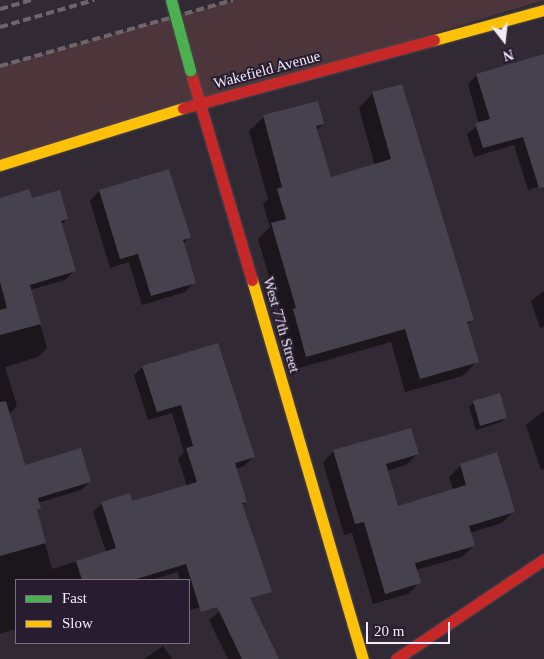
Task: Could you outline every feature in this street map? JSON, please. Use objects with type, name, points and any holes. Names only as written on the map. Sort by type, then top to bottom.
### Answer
[{"type":"street","name":"West 77th Street","points":[[171,0],[363,659]]},
{"type":"street","name":"Wakefield Avenue","points":[[0,165],[201,103],[544,10]]},
{"type":"street","points":[[396,659],[544,559]]},
{"type":"shaded area","points":[[233,0],[544,0],[0,165],[0,66]]},
{"type":"building","points":[[544,54],[544,187],[539,188],[523,137],[483,148],[475,123],[490,119],[476,74]]},
{"type":"building","points":[[402,84],[474,320],[467,322],[479,362],[420,379],[405,329],[306,357],[293,309],[296,308],[271,223],[286,219],[277,189],[282,187],[263,115],[318,101],[324,124],[316,126],[331,177],[391,159],[372,92]]},
{"type":"building","points":[[169,169],[191,238],[183,240],[196,283],[151,296],[138,254],[120,259],[99,190]]},
{"type":"building","points":[[29,189],[32,198],[60,190],[68,219],[61,221],[76,271],[30,285],[41,324],[0,335],[0,310],[7,308],[0,282],[0,198]]},
{"type":"building","points":[[218,343],[255,457],[235,463],[247,502],[242,503],[272,592],[250,598],[279,659],[242,659],[217,607],[201,612],[186,564],[136,579],[82,579],[76,561],[116,548],[101,502],[130,493],[132,501],[197,482],[186,448],[193,446],[181,405],[157,412],[142,366]]},
{"type":"building","points":[[500,393],[507,418],[480,426],[473,401]]},
{"type":"building","points":[[6,401],[25,465],[81,448],[91,482],[38,498],[41,509],[37,509],[46,543],[0,556],[0,402]]},
{"type":"building","points":[[411,428],[419,454],[386,464],[398,506],[466,485],[460,464],[497,452],[515,512],[469,526],[475,546],[415,563],[421,583],[385,594],[364,522],[355,524],[333,450]]},
{"type":"railway","points":[[0,9],[32,0]]},
{"type":"railway","points":[[0,27],[94,0]]},
{"type":"railway","points":[[0,66],[233,0]]},
{"type":"traffic: slow","points":[[434,40],[544,10]]},
{"type":"traffic: slow","points":[[0,165],[183,108]]},
{"type":"traffic: slow","points":[[252,280],[363,659]]},
{"type":"traffic: jam","points":[[183,108],[434,40]]},
{"type":"traffic: jam","points":[[190,70],[252,280]]},
{"type":"traffic: jam","points":[[396,659],[544,559]]},
{"type":"traffic: fast","points":[[171,0],[190,70]]}]
